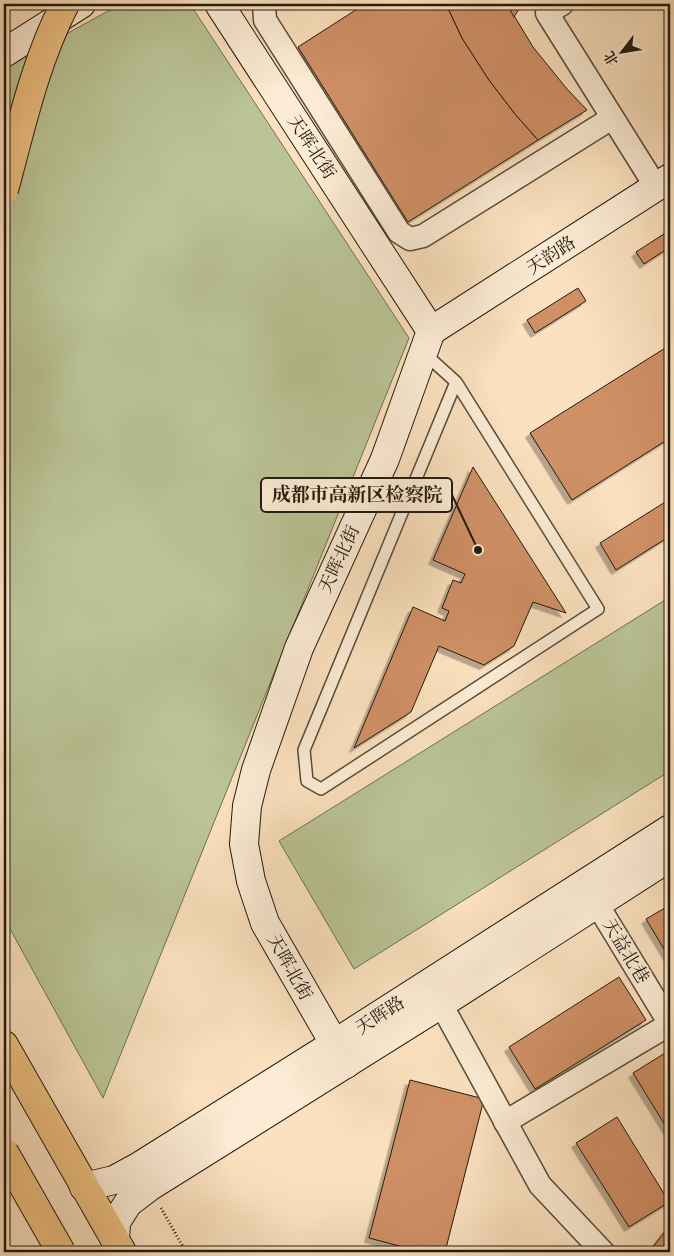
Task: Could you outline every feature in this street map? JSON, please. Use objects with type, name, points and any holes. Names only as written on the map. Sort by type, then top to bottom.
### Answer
[{"type":"main road","points":[[4,190],[34,79],[51,31],[65,4]]},
{"type":"main road","points":[[4,1045],[118,1246]]},
{"type":"main road","points":[[4,1152],[61,1252]]},
{"type":"street","points":[[4,53],[81,4]]},
{"type":"street","name":"天晖北街","points":[[219,4],[428,342],[385,459],[299,648],[256,770],[247,806],[244,844],[251,881],[265,923],[340,1054]]},
{"type":"street","points":[[264,4],[265,20],[399,232],[410,239],[423,236],[612,118]]},
{"type":"street","points":[[562,4],[547,13],[612,118],[663,182]]},
{"type":"street","name":"天韵路","points":[[428,342],[663,182]]},
{"type":"street","name":"天晖路","points":[[118,1246],[116,1222],[128,1203],[340,1054],[670,829]]},
{"type":"street","name":"天晖路","points":[[84,1186],[114,1180],[340,1054],[440,1004],[670,857]]},
{"type":"street","name":"天益北巷","points":[[597,904],[670,1024]]},
{"type":"street","points":[[440,1004],[540,1185],[603,1252]]},
{"type":"street","points":[[505,1122],[670,1024]]},
{"type":"lane","points":[[428,342],[456,382],[598,609],[321,789],[307,780],[304,750],[456,382]]},
{"type":"path","points":[[161,1208],[186,1252]]},
{"type":"green space","points":[[121,4],[190,4],[409,338],[103,1098],[4,918],[4,68]]},
{"type":"green space","points":[[670,597],[670,771],[354,969],[279,841]]},
{"type":"building","points":[[365,4],[446,4],[462,38],[489,80],[538,140],[408,222],[298,47]]},
{"type":"building","points":[[446,4],[507,4],[533,47],[567,89],[587,110],[538,140],[489,80],[462,38]]},
{"type":"building","points":[[507,4],[522,4],[514,17]]},
{"type":"building","points":[[670,230],[670,247],[644,264],[636,252]]},
{"type":"building","points":[[578,288],[586,301],[535,333],[527,320]]},
{"type":"building","points":[[670,345],[670,438],[572,500],[530,433]]},
{"type":"building","points":[[473,467],[566,613],[533,602],[514,646],[484,665],[439,646],[411,712],[354,748],[413,607],[445,621],[449,611],[442,608],[453,580],[461,583],[465,574],[433,560]]},
{"type":"building","points":[[670,499],[670,536],[616,570],[600,543]]},
{"type":"building","points":[[670,905],[670,959],[646,919]]},
{"type":"building","points":[[619,977],[646,1020],[535,1089],[509,1047]]},
{"type":"building","points":[[670,1050],[670,1133],[633,1073]]},
{"type":"building","points":[[410,1080],[484,1099],[445,1252],[422,1252],[369,1238]]},
{"type":"building","points":[[617,1117],[669,1202],[629,1227],[576,1143]]},
{"type":"building","points":[[670,1225],[670,1252],[649,1252]]},
{"type":"place","name":"成都市高新区检察院","points":[[478,550]]}]
